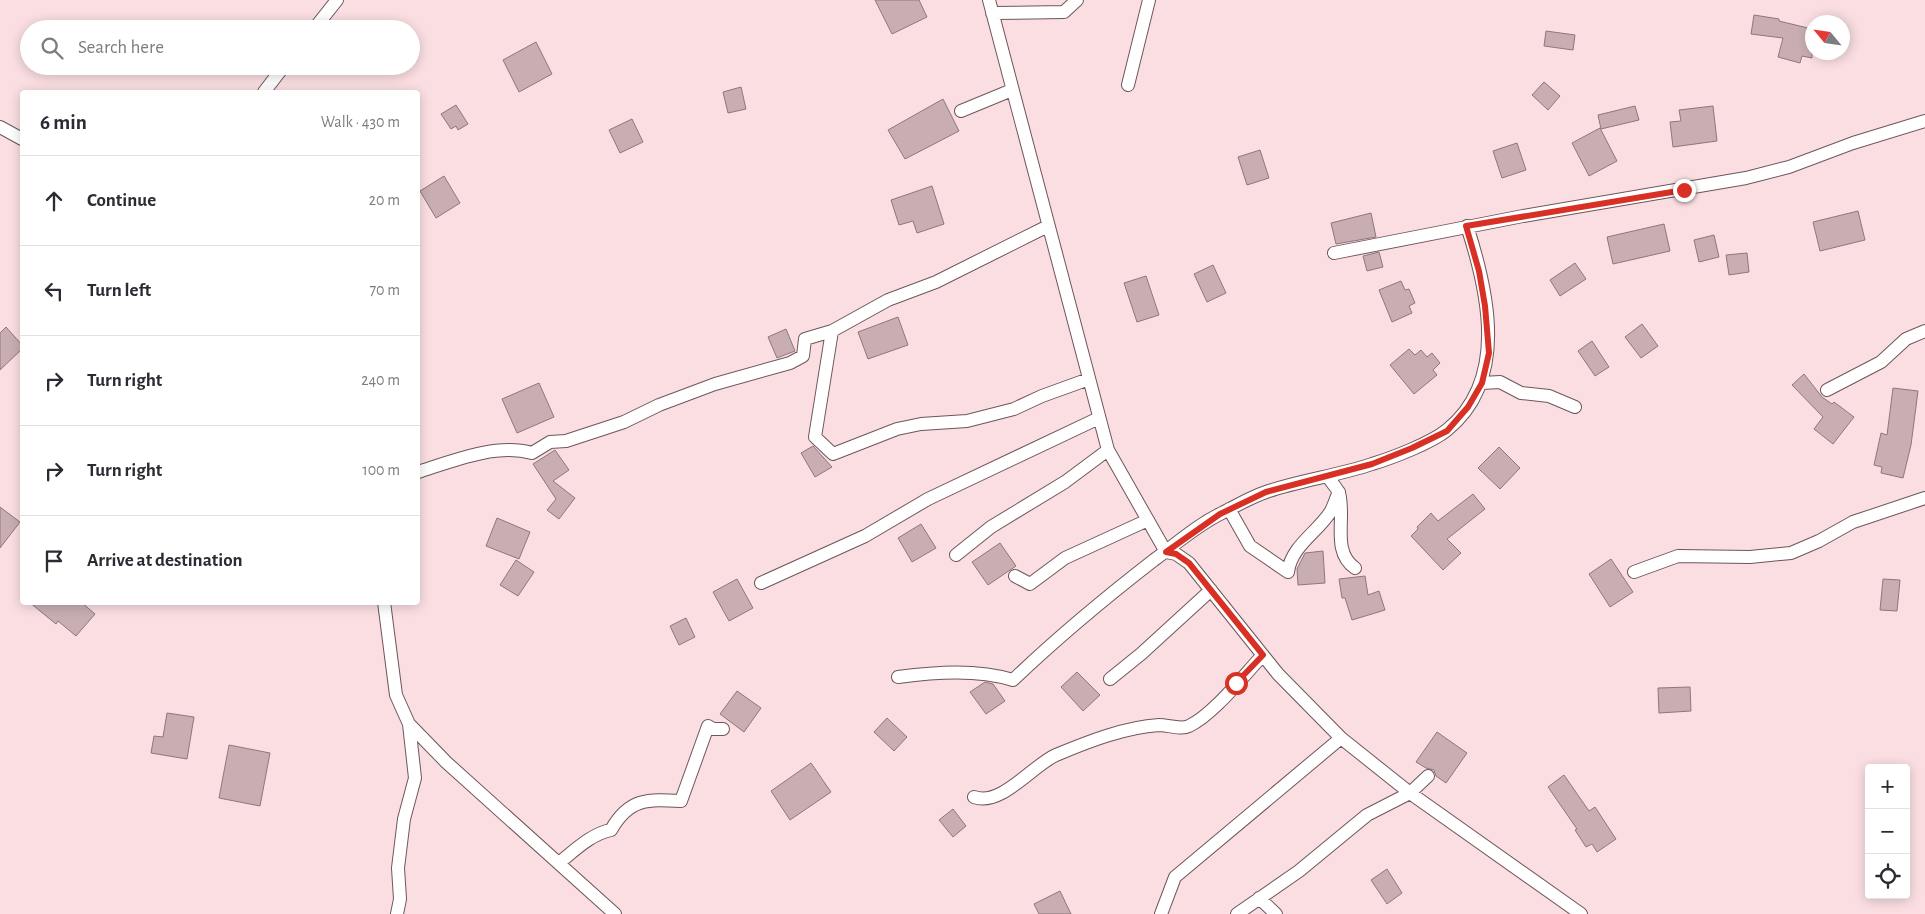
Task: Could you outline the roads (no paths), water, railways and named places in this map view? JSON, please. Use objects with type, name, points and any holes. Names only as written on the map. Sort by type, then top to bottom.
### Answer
[{"type":"street","points":[[321,20],[337,0]]},
{"type":"street","points":[[989,0],[1108,450],[1166,552],[1176,554],[1189,563],[1278,674],[1340,738],[1410,793],[1581,914]]},
{"type":"street","points":[[992,13],[1064,12],[1077,0]]},
{"type":"street","points":[[1128,85],[1149,0]]},
{"type":"street","points":[[266,90],[277,75]]},
{"type":"street","points":[[961,111],[1012,90]]},
{"type":"street","points":[[1334,253],[1466,226],[1746,178],[1789,167],[1852,143],[1925,121]]},
{"type":"street","points":[[0,127],[20,138]]},
{"type":"street","points":[[420,471],[489,453],[520,450],[532,454],[550,442],[566,442],[624,422],[659,405],[715,384],[790,363],[803,356],[805,339],[832,331],[888,300],[936,282],[1048,226]]},
{"type":"street","points":[[898,676],[933,673],[996,675],[1013,680],[1097,604],[1166,552],[1229,510],[1266,492],[1372,464],[1447,431],[1468,407],[1482,383],[1489,353],[1485,306],[1479,271],[1466,226]]},
{"type":"street","points":[[832,331],[815,437],[833,454],[897,430],[921,424],[967,421],[1014,409],[1042,396],[1088,379]]},
{"type":"street","points":[[1827,390],[1880,362],[1906,339],[1925,331]]},
{"type":"street","points":[[1482,383],[1500,382],[1521,393],[1550,396],[1575,407]]},
{"type":"street","points":[[761,584],[865,536],[928,499],[1099,418]]},
{"type":"street","points":[[956,555],[992,527],[1066,482],[1108,450]]},
{"type":"street","points":[[1328,477],[1339,492],[1342,548],[1347,562],[1355,568]]},
{"type":"street","points":[[1229,510],[1250,546],[1288,572],[1289,563],[1297,550],[1330,512],[1339,492]]},
{"type":"street","points":[[1634,572],[1678,556],[1750,557],[1791,553],[1819,541],[1853,522],[1925,498]]},
{"type":"street","points":[[1015,576],[1030,584],[1065,558],[1148,520]]},
{"type":"street","points":[[1110,679],[1148,648],[1212,590]]},
{"type":"street","points":[[384,605],[396,696],[409,724],[415,778],[404,819],[398,868],[400,899],[397,914]]},
{"type":"street","points":[[974,797],[982,800],[996,796],[1024,779],[1054,756],[1128,730],[1160,725],[1187,728],[1202,719],[1263,655]]},
{"type":"street","points":[[409,724],[446,762],[560,862],[615,914]]},
{"type":"street","points":[[560,862],[583,843],[602,832],[611,830],[619,815],[646,799],[681,801],[708,726],[713,729],[723,729]]},
{"type":"street","points":[[1161,914],[1174,877],[1340,738]]},
{"type":"street","points":[[1237,914],[1299,871],[1367,815],[1410,793],[1428,776]]},
{"type":"street","points":[[1259,898],[1276,914]]}]
